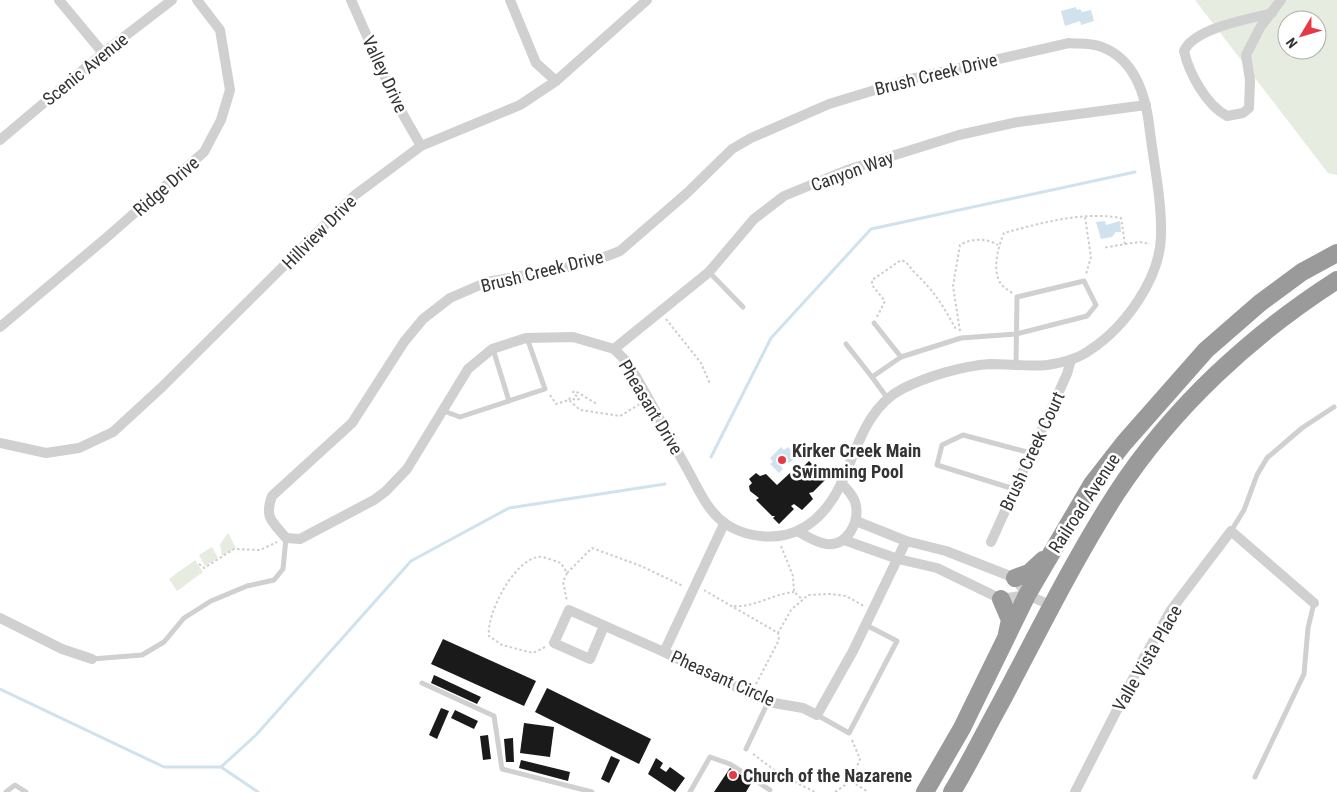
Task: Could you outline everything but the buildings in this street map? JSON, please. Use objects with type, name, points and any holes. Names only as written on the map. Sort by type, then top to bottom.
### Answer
[{"type":"highway","name":"Railroad Avenue","points":[[924,792],[962,728],[1027,596],[1092,484],[1124,443],[1206,350],[1260,303],[1302,272],[1337,253]]},
{"type":"highway","name":"Railroad Avenue","points":[[952,792],[1116,494],[1162,433],[1200,391],[1243,349],[1295,307],[1337,280]]},
{"type":"highway","points":[[1015,578],[1029,573],[1040,564],[1064,532]]},
{"type":"highway","points":[[1001,599],[1010,620],[1007,639]]},
{"type":"street","points":[[59,0],[103,53]]},
{"type":"street","name":"Scenic Avenue","points":[[0,140],[103,53],[172,0]]},
{"type":"street","name":"Ridge Drive","points":[[0,327],[204,152],[222,120],[230,90],[220,30],[197,0]]},
{"type":"street","name":"Valley Drive","points":[[351,0],[398,104],[421,146]]},
{"type":"street","points":[[510,0],[536,63],[556,81]]},
{"type":"street","name":"Hillview Drive","points":[[0,443],[46,454],[79,448],[113,432],[162,387],[355,195],[421,146],[520,105],[556,81],[648,0]]},
{"type":"street","points":[[1272,13],[1207,31],[1187,44],[1184,51],[1192,74],[1214,107],[1227,116],[1243,113],[1249,108],[1250,80],[1246,55],[1261,26],[1272,13],[1281,0]]},
{"type":"street","name":"Brush Creek Drive","points":[[286,538],[268,517],[268,508],[272,496],[352,424],[404,342],[423,319],[450,298],[487,282],[589,264],[620,251],[687,193],[732,149],[751,138],[829,104],[920,77],[1069,43],[1099,46],[1116,55],[1130,69],[1140,84],[1146,105],[1160,212],[1161,238],[1154,269],[1143,291],[1125,316],[1090,350],[1071,360],[1044,365],[987,364],[943,374],[901,390],[888,399],[859,437],[842,483],[834,499],[820,516]]},
{"type":"street","name":"Canyon Way","points":[[614,349],[709,272],[754,219],[784,196],[847,170],[959,135],[1018,122],[1146,105]]},
{"type":"street","name":"Pheasant Drive","points":[[286,538],[300,539],[374,500],[386,491],[407,469],[441,410],[468,369],[492,349],[526,338],[573,337],[614,349],[628,363],[707,503],[724,524],[749,535],[779,536],[799,532],[820,516]]},
{"type":"street","name":"Brush Creek Court","points":[[991,542],[1067,374],[1071,360]]},
{"type":"street","points":[[842,483],[853,497],[856,506],[856,521],[852,531],[844,540]]},
{"type":"street","points":[[856,521],[906,541],[946,551],[1015,578],[1027,596]]},
{"type":"street","name":"Pheasant Circle","points":[[724,524],[664,652],[768,702],[803,708],[817,715]]},
{"type":"street","points":[[1231,531],[1314,603]]},
{"type":"street","name":"Valle Vista Place","points":[[1075,792],[1142,661],[1172,610],[1231,531]]},
{"type":"street","points":[[799,532],[813,541],[827,544],[844,540],[898,559],[937,568],[1001,599],[1027,596],[1053,606]]},
{"type":"street","points":[[817,715],[866,625],[906,541]]},
{"type":"street","points":[[604,626],[590,659],[554,643],[569,610],[664,652]]},
{"type":"street","points":[[0,618],[62,649],[92,659]]},
{"type":"lane","points":[[709,272],[743,307]]},
{"type":"lane","points":[[872,377],[901,357],[961,338],[1016,334],[1087,316],[1096,305],[1084,281],[1017,297],[1016,334],[1016,364]]},
{"type":"lane","points":[[874,323],[901,357]]},
{"type":"lane","points":[[441,410],[460,417],[545,389],[526,338]]},
{"type":"lane","points":[[846,344],[888,399]]},
{"type":"lane","points":[[492,349],[509,401]]},
{"type":"lane","points":[[1231,531],[1244,510],[1256,474],[1267,458],[1302,428],[1334,407]]},
{"type":"lane","points":[[1014,489],[937,465],[942,445],[964,435],[1030,453]]},
{"type":"lane","points":[[92,659],[142,655],[164,642],[184,618],[211,601],[247,586],[274,580],[283,569],[286,538]]},
{"type":"lane","points":[[1255,777],[1304,674],[1308,628],[1314,603]]},
{"type":"lane","points":[[817,715],[849,733],[897,641],[866,625]]},
{"type":"lane","points":[[422,683],[494,716],[502,769],[592,792]]},
{"type":"lane","points":[[746,749],[768,702]]},
{"type":"lane","points":[[690,792],[710,757],[730,764],[771,791]]},
{"type":"lane","points":[[6,792],[15,785],[26,792]]},
{"type":"path","points":[[1017,297],[1001,284],[997,273],[998,245],[1004,233],[1058,220],[1085,217],[1121,218],[1125,244]]},
{"type":"path","points":[[1084,281],[1091,257],[1085,217]]},
{"type":"path","points":[[961,338],[953,286],[960,245],[968,240],[991,241],[998,245]]},
{"type":"path","points":[[1103,248],[1140,242],[1159,247]]},
{"type":"path","points":[[874,323],[884,301],[872,285],[872,280],[901,260],[905,261],[937,295],[961,338]]},
{"type":"path","points":[[660,312],[701,363],[710,384]]},
{"type":"path","points":[[545,389],[556,404],[570,398],[579,399],[575,391],[597,404]]},
{"type":"path","points":[[568,400],[580,410],[620,416],[648,398]]},
{"type":"path","points":[[779,536],[793,576],[794,592],[802,599]]},
{"type":"path","points":[[199,564],[204,568],[234,549],[260,550],[286,538]]},
{"type":"path","points":[[569,610],[563,582],[567,573],[592,548],[694,588],[732,606],[778,632]]},
{"type":"path","points":[[554,643],[533,653],[502,644],[489,636],[488,626],[505,586],[523,564],[538,557],[560,563],[567,573]]},
{"type":"path","points":[[732,606],[744,607],[773,596],[794,592]]},
{"type":"path","points":[[751,694],[779,640],[778,632],[792,610],[802,599],[808,595],[831,594],[846,596],[872,611]]},
{"type":"path","points":[[835,792],[851,781],[860,759],[849,733]]},
{"type":"path","points":[[746,749],[781,775],[815,792]]},
{"type":"path","points":[[851,781],[868,792]]},
{"type":"shaded area","points":[[1195,0],[1337,0],[1337,175],[1328,173]]},
{"type":"shaded area","points":[[228,533],[236,548],[222,556],[220,544]]},
{"type":"shaded area","points":[[212,547],[218,558],[205,566],[199,555]]},
{"type":"shaded area","points":[[195,560],[203,572],[177,591],[169,579]]},
{"type":"water","points":[[1076,7],[1077,10],[1080,9],[1082,12],[1091,10],[1094,21],[1081,25],[1080,21],[1065,26],[1061,11]]},
{"type":"water","points":[[1105,221],[1106,225],[1120,221],[1121,232],[1116,232],[1112,237],[1101,239],[1096,222]]},
{"type":"water","name":"Kirker Creek Main Swimming Pool","points":[[795,446],[802,453],[789,463],[786,461],[781,466],[783,469],[779,473],[770,464],[773,462],[770,458],[781,447],[784,450],[788,447],[791,450]]},
{"type":"waterway","points":[[711,457],[771,338],[871,229],[1135,172]]},
{"type":"waterway","points":[[0,689],[164,767],[221,767],[256,735],[411,561],[509,508],[665,484]]},
{"type":"waterway","points":[[221,767],[258,792]]},
{"type":"place","name":"Kirker Creek Main Swimming Pool","points":[[782,460]]},
{"type":"place","name":"Church of the Nazarene","points":[[733,775]]}]
